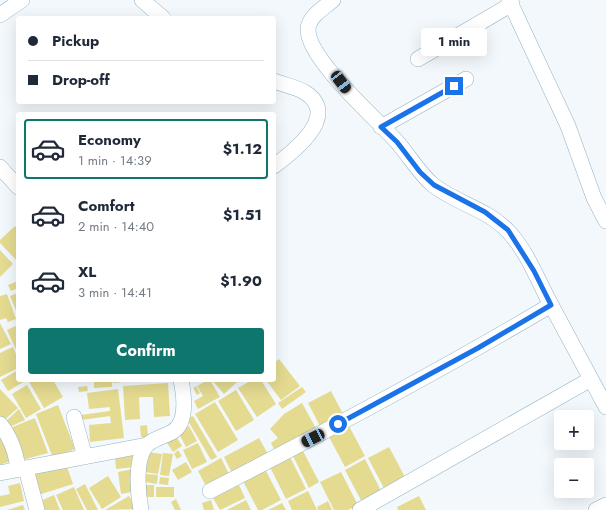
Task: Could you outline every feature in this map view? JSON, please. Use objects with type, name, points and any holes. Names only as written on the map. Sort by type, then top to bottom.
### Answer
[{"type":"street","points":[[0,15],[22,0]]},
{"type":"street","points":[[142,0],[161,16]]},
{"type":"street","points":[[333,0],[311,18],[308,27],[309,37],[314,48],[330,70],[381,127],[397,142],[420,172],[434,185],[485,212],[508,230],[534,271],[606,407]]},
{"type":"street","points":[[418,59],[510,2],[568,126],[594,198],[606,221]]},
{"type":"street","points":[[381,127],[466,79]]},
{"type":"street","points":[[276,82],[307,94],[316,104],[318,120],[311,132],[293,151],[276,164]]},
{"type":"street","points":[[0,167],[16,185]]},
{"type":"street","points":[[210,492],[478,348],[551,305]]},
{"type":"street","points":[[360,510],[591,379]]},
{"type":"street","points":[[0,473],[147,445],[175,430],[180,424],[183,410],[181,382]]},
{"type":"street","points":[[74,416],[85,456]]},
{"type":"street","points":[[0,424],[6,432],[16,453],[37,510]]},
{"type":"street","points":[[141,510],[138,493],[139,464],[147,445]]},
{"type":"street","points":[[596,510],[606,505]]},
{"type":"building","points":[[15,226],[16,260],[0,243],[0,240]]},
{"type":"building","points":[[0,250],[13,264],[0,277]]},
{"type":"building","points":[[16,282],[16,289],[11,291],[8,285]]},
{"type":"building","points":[[7,294],[16,319],[8,322],[6,318],[0,320],[0,296]]},
{"type":"building","points":[[16,294],[16,310],[10,296]]},
{"type":"building","points":[[0,323],[11,344],[0,349]]},
{"type":"building","points":[[16,326],[16,350],[7,330]]},
{"type":"building","points":[[13,347],[16,354],[16,369],[0,377],[0,353]]},
{"type":"building","points":[[279,359],[300,386],[281,400],[268,382],[276,382],[276,361]]},
{"type":"building","points":[[16,371],[16,382],[24,382],[8,391],[1,380]]},
{"type":"building","points":[[29,382],[54,382],[63,397],[44,408]]},
{"type":"building","points":[[94,382],[112,382],[112,387],[94,388]]},
{"type":"building","points":[[204,382],[211,382],[220,397],[198,409],[194,401],[203,396],[197,386]]},
{"type":"building","points":[[214,382],[237,382],[224,394]]},
{"type":"building","points":[[248,382],[262,382],[276,404],[257,417],[238,388]]},
{"type":"building","points":[[168,383],[170,416],[154,417],[153,397],[139,397],[140,419],[125,420],[123,386]]},
{"type":"building","points":[[27,385],[41,409],[26,418],[12,394]]},
{"type":"building","points":[[87,386],[88,391],[79,392],[78,387]]},
{"type":"building","points":[[196,386],[200,393],[197,395],[193,388]]},
{"type":"building","points":[[302,387],[306,392],[282,409],[278,403]]},
{"type":"building","points":[[0,389],[18,408],[2,422],[0,420]]},
{"type":"building","points":[[118,389],[124,438],[90,442],[89,425],[111,423],[110,416],[81,420],[81,415],[110,411],[110,407],[89,409],[87,393]]},
{"type":"building","points":[[236,390],[254,420],[236,431],[218,401]]},
{"type":"building","points":[[331,391],[344,416],[321,428],[308,403]]},
{"type":"building","points":[[215,402],[238,440],[218,452],[195,414]]},
{"type":"building","points":[[302,403],[317,430],[276,453],[271,443],[278,438],[270,429],[284,414]]},
{"type":"building","points":[[58,405],[75,449],[53,458],[36,414]]},
{"type":"building","points":[[19,409],[25,420],[5,429],[3,424]]},
{"type":"building","points":[[193,416],[217,457],[211,460],[187,419]]},
{"type":"building","points":[[35,418],[48,453],[22,460],[10,428]]},
{"type":"building","points":[[147,425],[148,437],[141,437],[140,426]]},
{"type":"building","points":[[189,426],[197,441],[186,447],[178,432]]},
{"type":"building","points":[[349,426],[365,456],[345,467],[329,437]]},
{"type":"building","points":[[174,433],[182,446],[173,452],[165,440]]},
{"type":"building","points":[[0,436],[13,460],[0,465]]},
{"type":"building","points":[[259,438],[270,458],[234,477],[224,457]]},
{"type":"building","points":[[198,443],[207,462],[192,469],[183,450]]},
{"type":"building","points":[[389,447],[406,479],[385,490],[368,458]]},
{"type":"building","points":[[302,449],[319,482],[309,488],[292,454]]},
{"type":"building","points":[[178,450],[182,456],[177,459],[174,454]]},
{"type":"building","points":[[147,452],[162,454],[158,474],[144,472]]},
{"type":"building","points":[[163,453],[173,454],[169,476],[160,475]]},
{"type":"building","points":[[133,454],[134,467],[116,469],[115,457]]},
{"type":"building","points":[[290,457],[306,489],[286,499],[270,467]]},
{"type":"building","points":[[221,458],[231,478],[208,490],[198,471]]},
{"type":"building","points":[[365,459],[383,495],[364,506],[345,470]]},
{"type":"building","points":[[186,462],[192,472],[178,480],[172,470]]},
{"type":"building","points":[[66,464],[73,484],[35,496],[29,476]]},
{"type":"building","points":[[133,469],[136,491],[121,494],[118,472]]},
{"type":"building","points":[[265,469],[281,500],[262,510],[258,510],[243,481]]},
{"type":"building","points":[[341,472],[358,505],[348,510],[334,510],[320,482]]},
{"type":"building","points":[[146,474],[158,475],[157,484],[145,482]]},
{"type":"building","points":[[108,476],[121,497],[102,509],[89,488]]},
{"type":"building","points":[[160,477],[169,478],[168,485],[159,484]]},
{"type":"building","points":[[20,483],[24,501],[0,507],[0,496],[10,494],[8,486]]},
{"type":"building","points":[[85,484],[98,510],[87,510],[76,489]]},
{"type":"building","points":[[146,485],[154,485],[154,497],[146,497]]},
{"type":"building","points":[[239,485],[245,498],[220,510],[213,498]]},
{"type":"building","points":[[74,487],[84,510],[63,510],[56,495]]},
{"type":"building","points":[[156,487],[174,487],[174,497],[156,497]]},
{"type":"building","points":[[308,491],[317,510],[292,510],[288,501]]},
{"type":"building","points":[[54,495],[60,510],[38,510],[36,503]]},
{"type":"building","points":[[129,496],[137,509],[105,510]]},
{"type":"building","points":[[419,496],[426,510],[398,510],[397,507]]},
{"type":"building","points":[[176,499],[181,510],[175,510],[171,502]]},
{"type":"building","points":[[211,500],[214,510],[204,510],[202,503]]},
{"type":"building","points":[[246,500],[251,510],[227,510]]},
{"type":"building","points":[[328,501],[332,510],[318,510],[317,507]]},
{"type":"building","points":[[282,503],[286,510],[268,510]]},
{"type":"building","points":[[23,505],[25,510],[7,510]]},
{"type":"route","points":[[338,424],[478,348],[551,305],[534,271],[508,230],[485,212],[434,185],[420,172],[397,142],[381,127],[454,86]]}]
